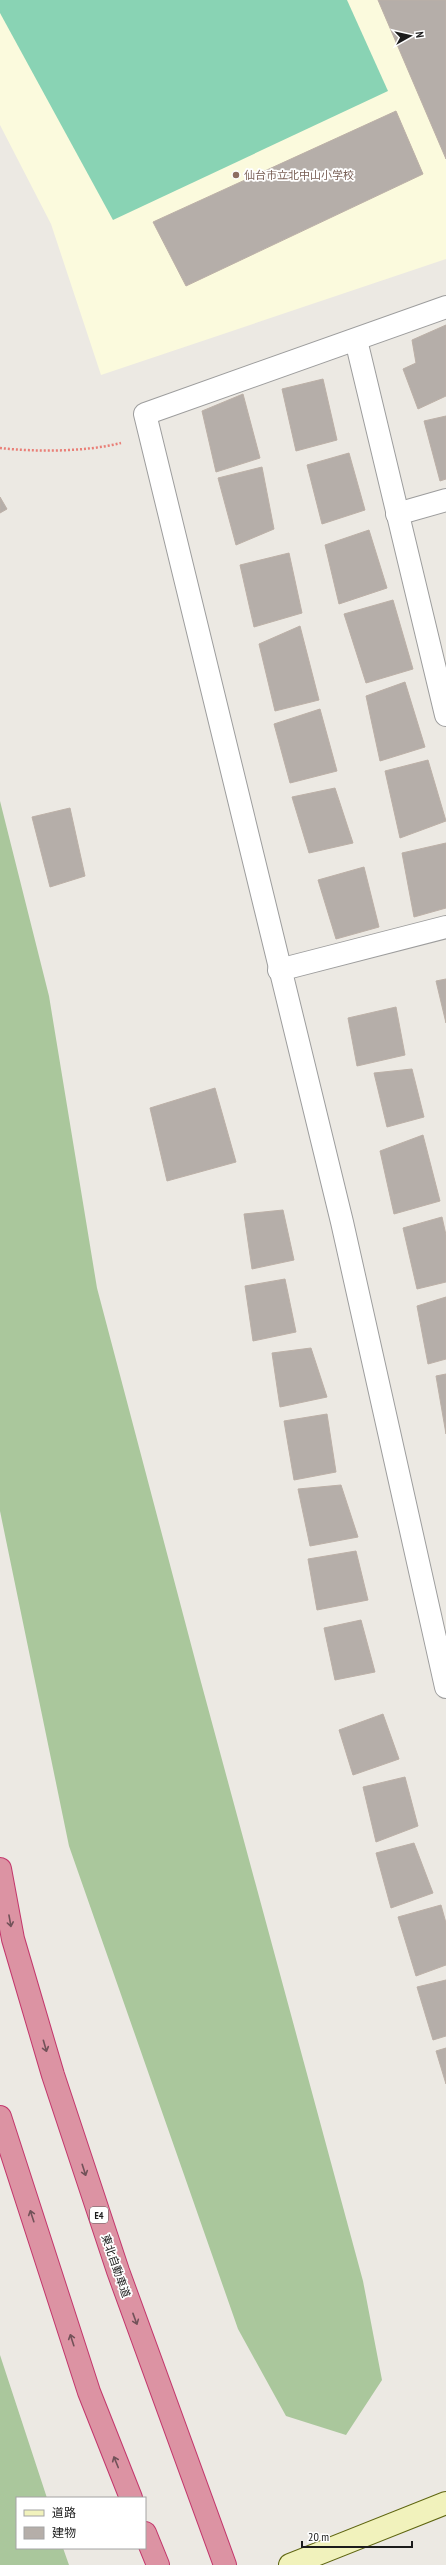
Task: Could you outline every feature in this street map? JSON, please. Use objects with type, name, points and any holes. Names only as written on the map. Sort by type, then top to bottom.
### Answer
[{"type":"highway","name":"東北自動車道","points":[[0,1869],[13,1939],[53,2076],[118,2271],[223,2560]]},
{"type":"highway","points":[[0,2117],[89,2392],[131,2497]]},
{"type":"highway","points":[[146,2535],[158,2565]]},
{"type":"street","points":[[446,307],[145,414],[279,970],[342,1222],[446,1687]]},
{"type":"street","points":[[356,340],[446,715]]},
{"type":"street","points":[[397,514],[446,500]]},
{"type":"street","points":[[279,970],[446,927]]},
{"type":"street","points":[[290,2565],[446,2502]]},
{"type":"path","points":[[0,448],[23,450],[105,447],[150,435]]},
{"type":"shaded area","name":"仙台市立北中山小学校","points":[[0,0],[446,0],[446,259],[101,375],[51,224],[0,125]]},
{"type":"green space","points":[[0,0],[347,0],[388,91],[113,220],[0,13]]},
{"type":"green space","points":[[0,801],[49,996],[97,1288],[198,1671],[363,2281],[382,2380],[346,2435],[286,2416],[238,2329],[69,1846],[0,1511]]},
{"type":"green space","points":[[0,2355],[47,2497],[16,2497],[16,2549],[63,2549],[69,2565],[0,2565]]},
{"type":"building","points":[[378,0],[446,0],[446,159]]},
{"type":"building","points":[[396,111],[423,174],[186,286],[153,222]]},
{"type":"building","points":[[446,325],[446,396],[418,409],[403,369],[416,363],[412,340]]},
{"type":"building","points":[[323,379],[337,440],[296,451],[282,389]]},
{"type":"building","points":[[243,394],[260,458],[216,472],[202,411]]},
{"type":"building","points":[[446,416],[446,479],[440,481],[424,421]]},
{"type":"building","points":[[349,453],[365,510],[322,524],[307,465]]},
{"type":"building","points":[[262,467],[274,529],[236,545],[218,478]]},
{"type":"building","points":[[0,497],[7,509],[0,513]]},
{"type":"building","points":[[369,530],[387,588],[339,604],[325,545]]},
{"type":"building","points":[[289,553],[302,613],[254,627],[240,565]]},
{"type":"building","points":[[393,600],[413,669],[366,683],[344,614]]},
{"type":"building","points":[[300,626],[319,700],[275,711],[259,644]]},
{"type":"building","points":[[405,682],[425,747],[380,761],[366,696]]},
{"type":"building","points":[[320,709],[337,771],[290,783],[274,724]]},
{"type":"building","points":[[428,760],[446,821],[400,838],[385,771]]},
{"type":"building","points":[[335,788],[353,843],[309,853],[292,797]]},
{"type":"building","points":[[70,808],[85,876],[50,887],[32,817]]},
{"type":"building","points":[[446,843],[446,908],[414,917],[402,853]]},
{"type":"building","points":[[364,867],[379,927],[336,939],[318,880]]},
{"type":"building","points":[[446,979],[446,1023],[436,981]]},
{"type":"building","points":[[396,1007],[405,1055],[357,1066],[348,1018]]},
{"type":"building","points":[[412,1069],[424,1117],[387,1127],[374,1073]]},
{"type":"building","points":[[215,1088],[236,1162],[167,1181],[150,1108]]},
{"type":"building","points":[[423,1135],[440,1201],[394,1214],[380,1151]]},
{"type":"building","points":[[283,1210],[294,1260],[252,1269],[244,1214]]},
{"type":"building","points":[[442,1217],[446,1235],[446,1282],[417,1289],[403,1228]]},
{"type":"building","points":[[285,1279],[296,1332],[253,1341],[245,1286]]},
{"type":"building","points":[[446,1297],[446,1359],[428,1364],[417,1306]]},
{"type":"building","points":[[311,1348],[327,1397],[280,1407],[272,1353]]},
{"type":"building","points":[[446,1374],[446,1434],[436,1376]]},
{"type":"building","points":[[327,1414],[336,1472],[294,1480],[284,1421]]},
{"type":"building","points":[[341,1485],[358,1537],[310,1546],[298,1489]]},
{"type":"building","points":[[356,1551],[368,1600],[317,1610],[308,1559]]},
{"type":"building","points":[[361,1620],[375,1672],[335,1680],[324,1628]]},
{"type":"building","points":[[383,1714],[399,1759],[353,1775],[339,1730]]},
{"type":"building","points":[[405,1777],[418,1826],[376,1842],[363,1787]]},
{"type":"building","points":[[414,1843],[433,1893],[391,1908],[376,1853]]},
{"type":"building","points":[[441,1905],[446,1923],[446,1965],[416,1976],[398,1917]]},
{"type":"building","points":[[446,1980],[446,2036],[433,2040],[417,1987]]},
{"type":"building","points":[[446,2048],[446,2084],[436,2051]]},
{"type":"place","name":"仙台市立北中山小学校","points":[[236,175]]}]
